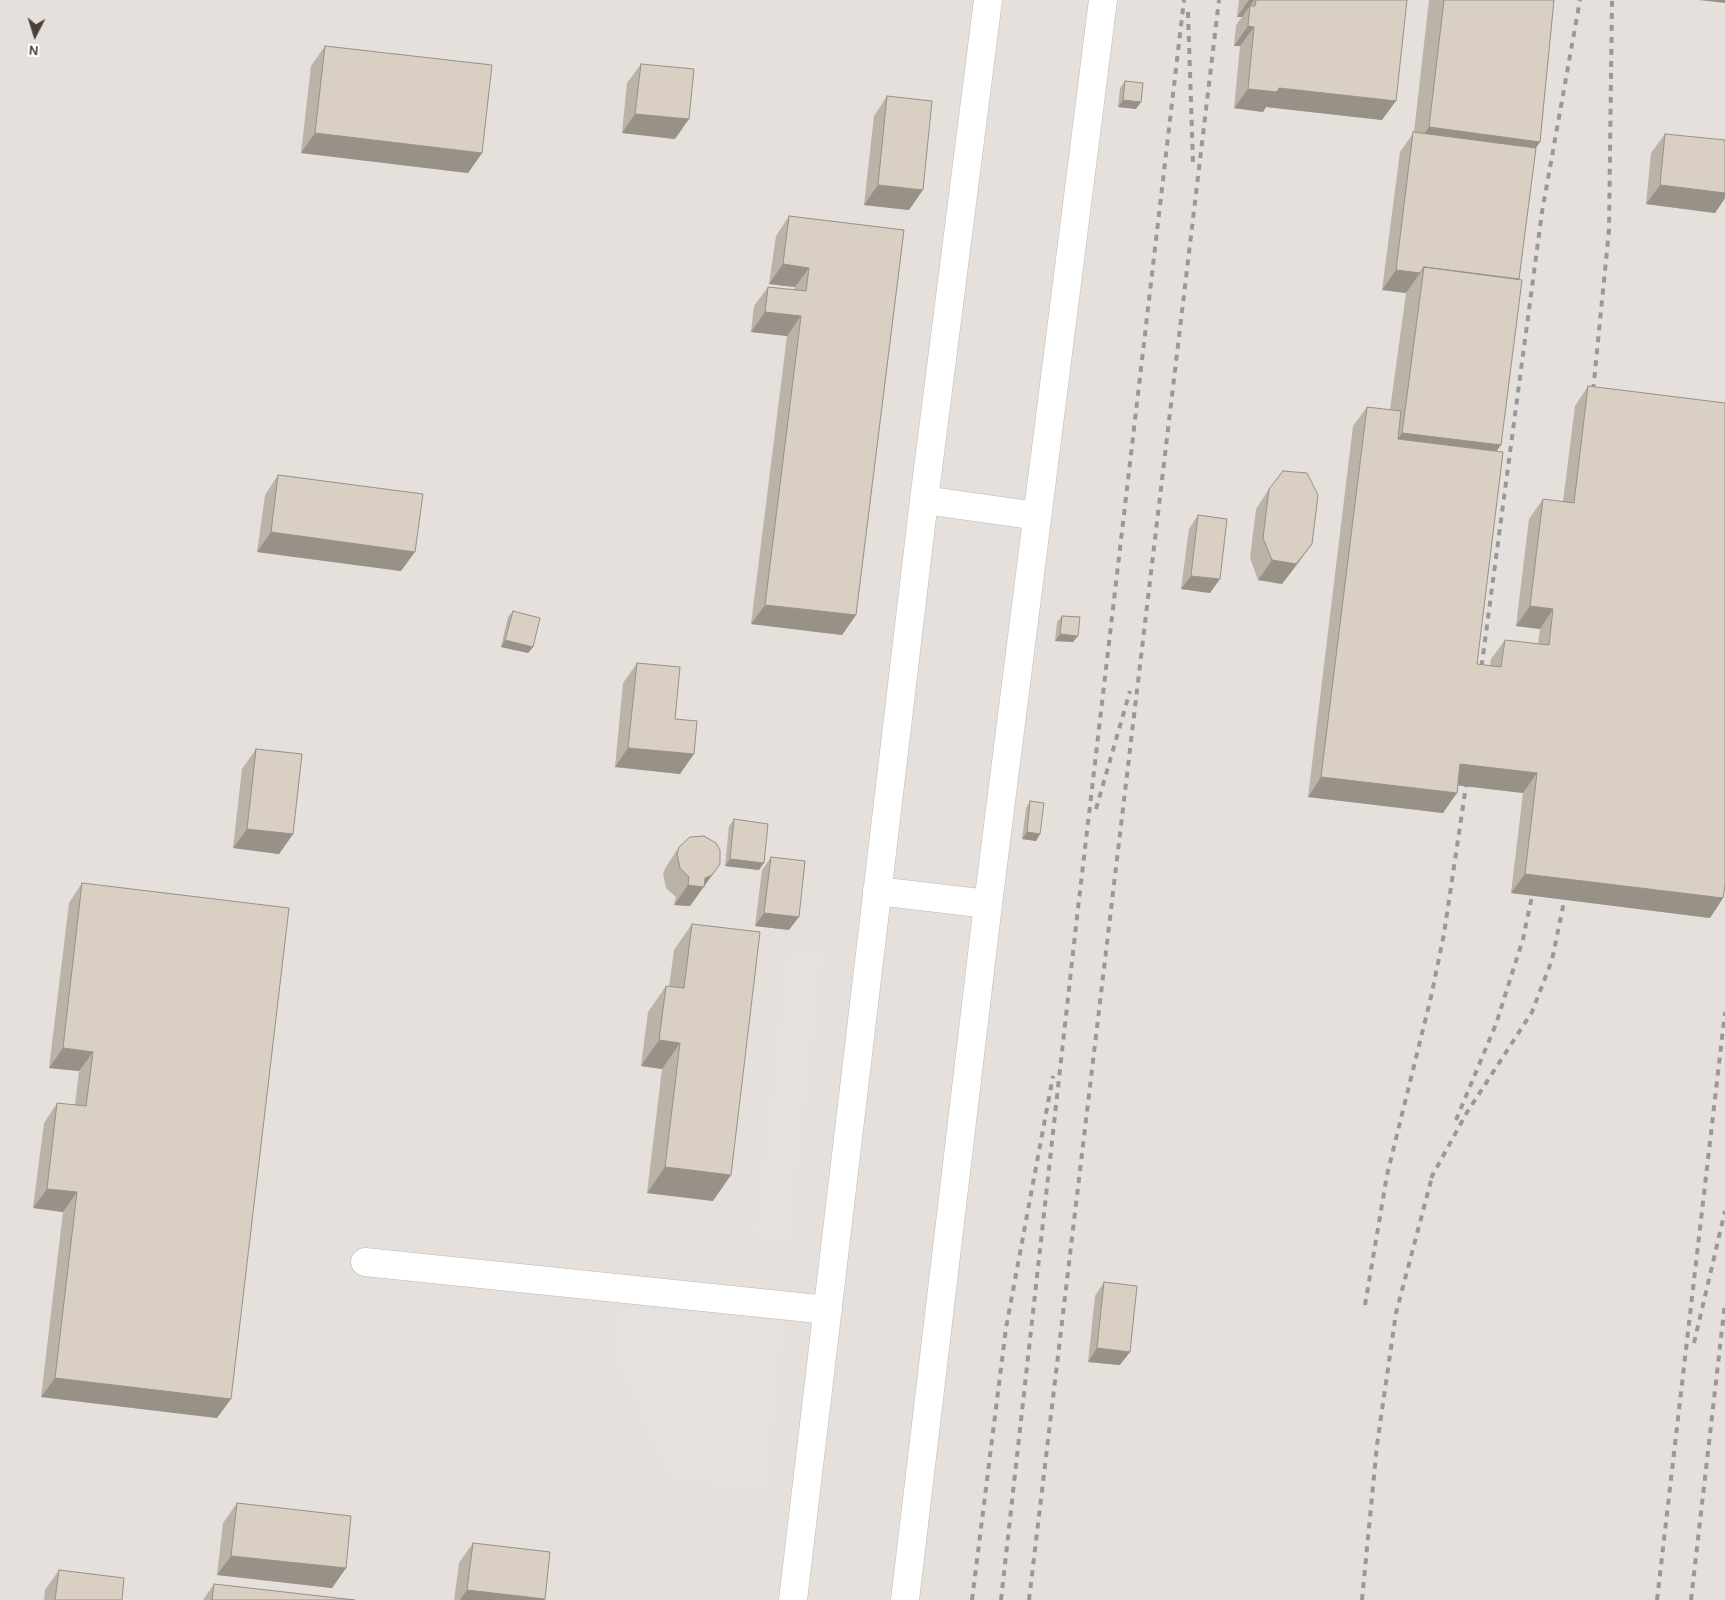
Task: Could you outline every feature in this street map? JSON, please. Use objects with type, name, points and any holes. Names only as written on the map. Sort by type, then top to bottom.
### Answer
[{"type":"lane","points":[[793,1600],[924,500],[988,0]]},
{"type":"lane","points":[[905,1600],[988,904],[1103,0]]},
{"type":"lane","points":[[924,500],[1037,516]]},
{"type":"lane","points":[[877,891],[988,904]]},
{"type":"lane","points":[[365,1262],[828,1310]]},
{"type":"shaded area","points":[[0,0],[1725,0],[1725,1600],[0,1600]]},
{"type":"shaded area","points":[[788,947],[824,952],[789,1241],[753,1237]]},
{"type":"shaded area","points":[[618,1306],[785,1322],[766,1491],[672,1481],[614,1363]]},
{"type":"building","points":[[1256,0],[1407,0],[1396,101],[1279,88],[1277,92],[1248,89],[1254,27],[1248,26],[1250,6],[1255,6]]},
{"type":"building","points":[[1444,0],[1554,0],[1540,142],[1429,127]]},
{"type":"building","points":[[325,46],[492,65],[482,153],[315,133]]},
{"type":"building","points":[[641,64],[694,69],[689,119],[635,114]]},
{"type":"building","points":[[1125,81],[1143,83],[1141,102],[1123,100]]},
{"type":"building","points":[[887,96],[932,101],[923,190],[878,185]]},
{"type":"building","points":[[1413,132],[1536,148],[1519,279],[1424,267],[1420,273],[1396,270]]},
{"type":"building","points":[[1665,134],[1725,140],[1725,193],[1660,185]]},
{"type":"building","points":[[789,216],[904,230],[856,615],[765,605],[801,316],[765,312],[768,287],[806,291],[809,268],[783,264]]},
{"type":"building","points":[[1424,267],[1522,280],[1501,445],[1402,433]]},
{"type":"building","points":[[1588,386],[1725,403],[1725,885],[1723,898],[1525,874],[1537,773],[1460,764],[1457,793],[1321,777],[1367,407],[1401,411],[1398,439],[1503,452],[1477,664],[1501,667],[1505,640],[1549,645],[1553,609],[1530,606],[1543,499],[1574,503]]},
{"type":"building","points":[[1283,471],[1307,473],[1318,495],[1312,544],[1296,564],[1272,560],[1263,538],[1269,489]]},
{"type":"building","points":[[278,475],[423,494],[415,552],[271,532]]},
{"type":"building","points":[[1198,515],[1227,519],[1220,579],[1191,576]]},
{"type":"building","points":[[513,611],[540,618],[533,647],[505,640]]},
{"type":"building","points":[[1062,616],[1080,617],[1078,636],[1060,634]]},
{"type":"building","points":[[637,663],[680,667],[675,719],[697,721],[694,754],[628,748]]},
{"type":"building","points":[[256,749],[302,754],[293,834],[247,829]]},
{"type":"building","points":[[1030,801],[1044,803],[1040,834],[1027,832]]},
{"type":"building","points":[[734,819],[768,824],[764,863],[730,859]]},
{"type":"building","points":[[704,836],[716,843],[720,850],[720,864],[712,875],[705,878],[704,887],[688,885],[689,877],[680,868],[677,854],[679,847],[690,837]]},
{"type":"building","points":[[771,857],[805,861],[799,917],[764,913]]},
{"type":"building","points":[[82,883],[289,908],[231,1399],[55,1378],[77,1192],[47,1189],[57,1103],[86,1106],[93,1052],[63,1048]]},
{"type":"building","points":[[692,924],[760,932],[731,1175],[665,1167],[680,1043],[659,1040],[666,986],[684,988]]},
{"type":"building","points":[[1104,1282],[1137,1286],[1130,1352],[1097,1348]]},
{"type":"building","points":[[237,1503],[351,1516],[346,1568],[231,1556]]},
{"type":"building","points":[[473,1543],[550,1552],[545,1599],[467,1590]]},
{"type":"building","points":[[59,1570],[124,1578],[122,1600],[55,1600]]},
{"type":"building","points":[[214,1584],[355,1600],[212,1600]]},
{"type":"railway","points":[[1001,1600],[1077,917],[1184,0]]},
{"type":"railway","points":[[1029,1600],[1219,0]]},
{"type":"railway","points":[[1480,678],[1542,212],[1580,0]]},
{"type":"railway","points":[[1592,402],[1609,230],[1612,0]]},
{"type":"railway","points":[[1188,12],[1193,162]]},
{"type":"railway","points":[[1096,809],[1130,691]]},
{"type":"railway","points":[[1365,1305],[1387,1175],[1431,997],[1444,934],[1466,786]]},
{"type":"railway","points":[[1431,1178],[1466,1114],[1532,1012],[1552,960],[1567,887]]},
{"type":"railway","points":[[1456,1120],[1496,1024],[1523,939],[1532,896]]},
{"type":"railway","points":[[1657,1600],[1725,1012]]},
{"type":"railway","points":[[972,1600],[1006,1328],[1053,1076]]},
{"type":"railway","points":[[1362,1600],[1377,1445],[1396,1313],[1433,1173]]},
{"type":"railway","points":[[1694,1343],[1725,1211]]},
{"type":"railway","points":[[1691,1600],[1725,1303]]}]
